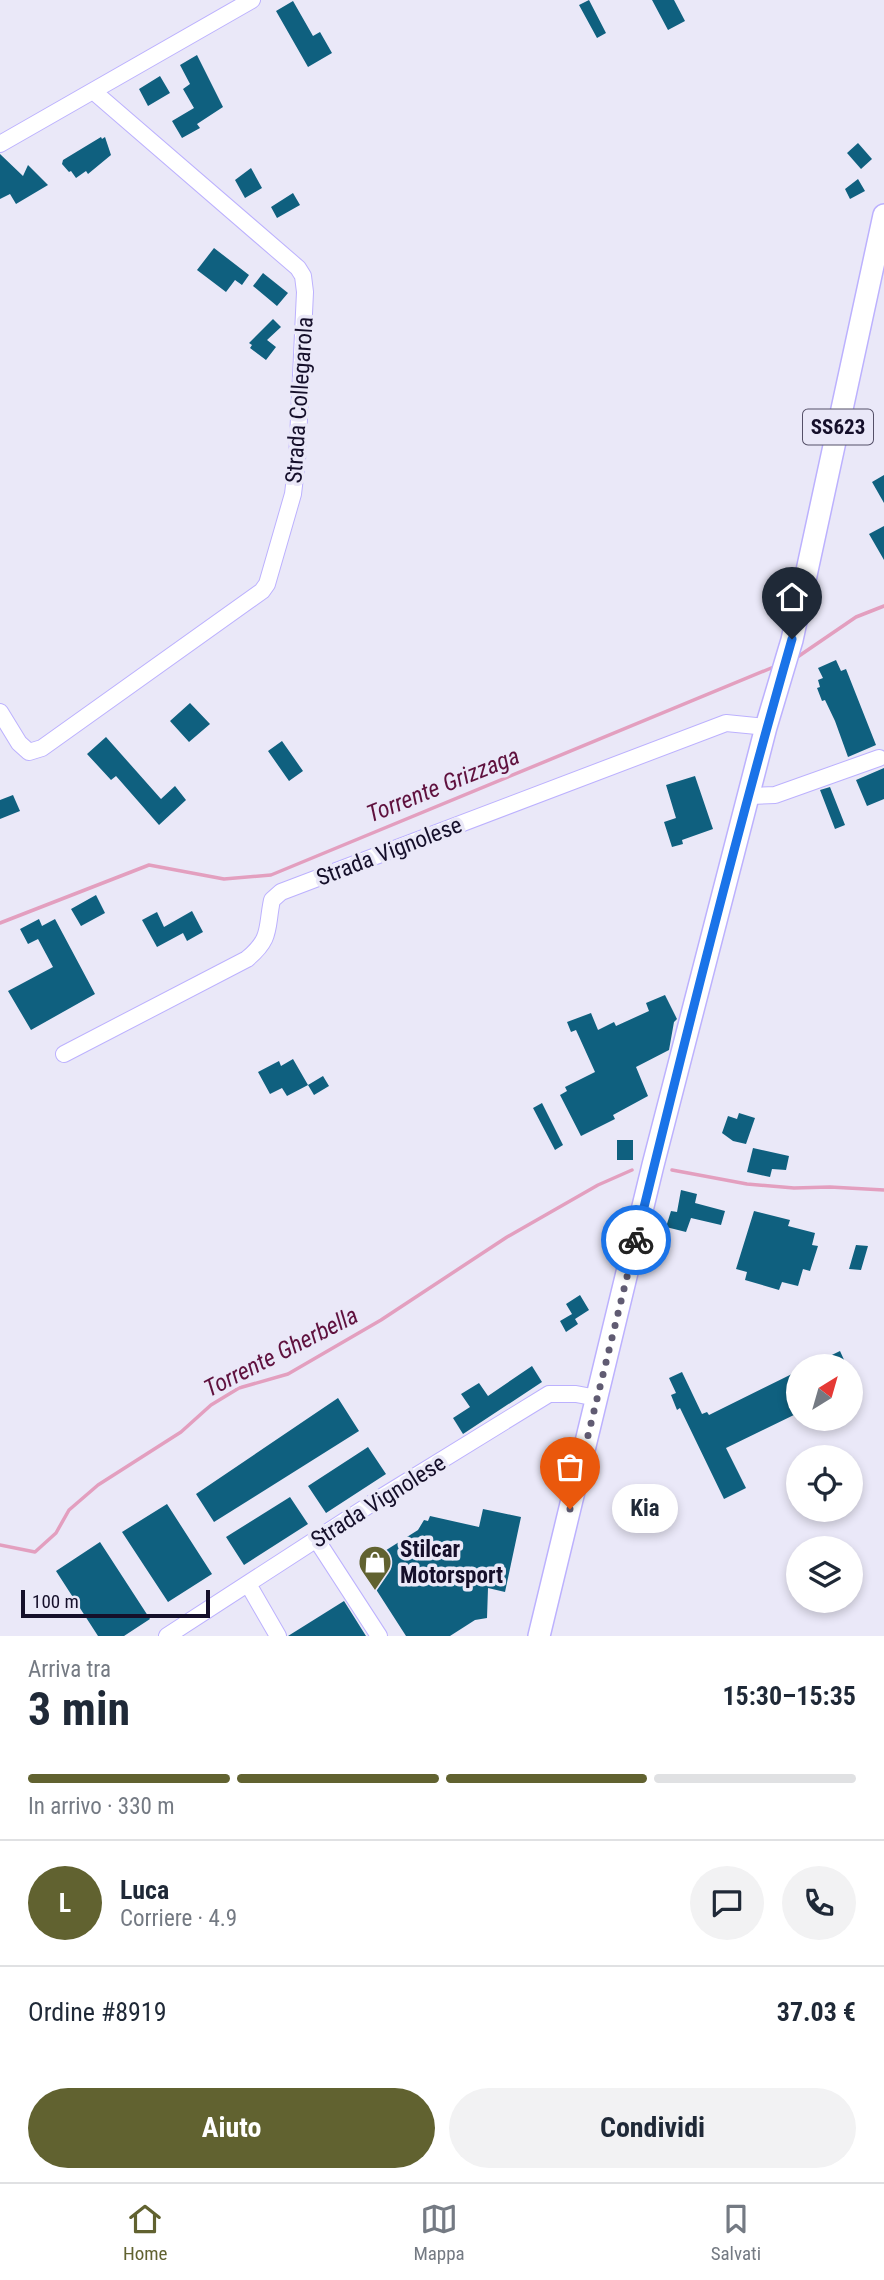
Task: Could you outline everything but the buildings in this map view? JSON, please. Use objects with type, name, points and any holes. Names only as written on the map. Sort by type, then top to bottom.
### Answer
[{"type":"main road","name":"SS623","points":[[539,1636],[653,1165],[766,727],[792,639],[881,242],[884,215]]},
{"type":"street","points":[[0,144],[252,0]]},
{"type":"street","name":"Strada Collegarola","points":[[0,712],[19,743],[29,752],[42,748],[262,591],[267,584],[293,494],[305,292],[303,276],[298,268],[93,91]]},
{"type":"street","name":"Strada Vignolese","points":[[64,1054],[247,959],[264,943],[272,900],[281,892],[726,723],[766,727]]},
{"type":"street","points":[[749,796],[775,795],[878,758]]},
{"type":"street","name":"Strada Vignolese","points":[[167,1636],[316,1539],[549,1394],[576,1394],[597,1398]]},
{"type":"street","points":[[316,1539],[379,1636]]},
{"type":"street","points":[[248,1584],[278,1636]]},
{"type":"waterway","name":"Torrente Grizzaga","points":[[796,658],[856,617],[884,606]]},
{"type":"waterway","name":"Torrente Grizzaga","points":[[0,923],[149,865],[224,879],[271,875],[776,666]]},
{"type":"waterway","name":"Torrente Gherbella","points":[[0,1545],[35,1552],[56,1533],[69,1510],[98,1485],[181,1432],[211,1405],[239,1388],[288,1374],[381,1320],[507,1237],[598,1185],[632,1170]]},
{"type":"waterway","name":"Torrente Gherbella","points":[[672,1170],[747,1184],[884,1190]]},
{"type":"way so far","points":[[570,1509],[636,1240]]},
{"type":"place","name":"Kia","points":[[570,1509]]},
{"type":"place","name":"Stilcar Motorsport","points":[[375,1592]]},
{"type":"route","points":[[636,1240],[766,727],[792,639]]}]
